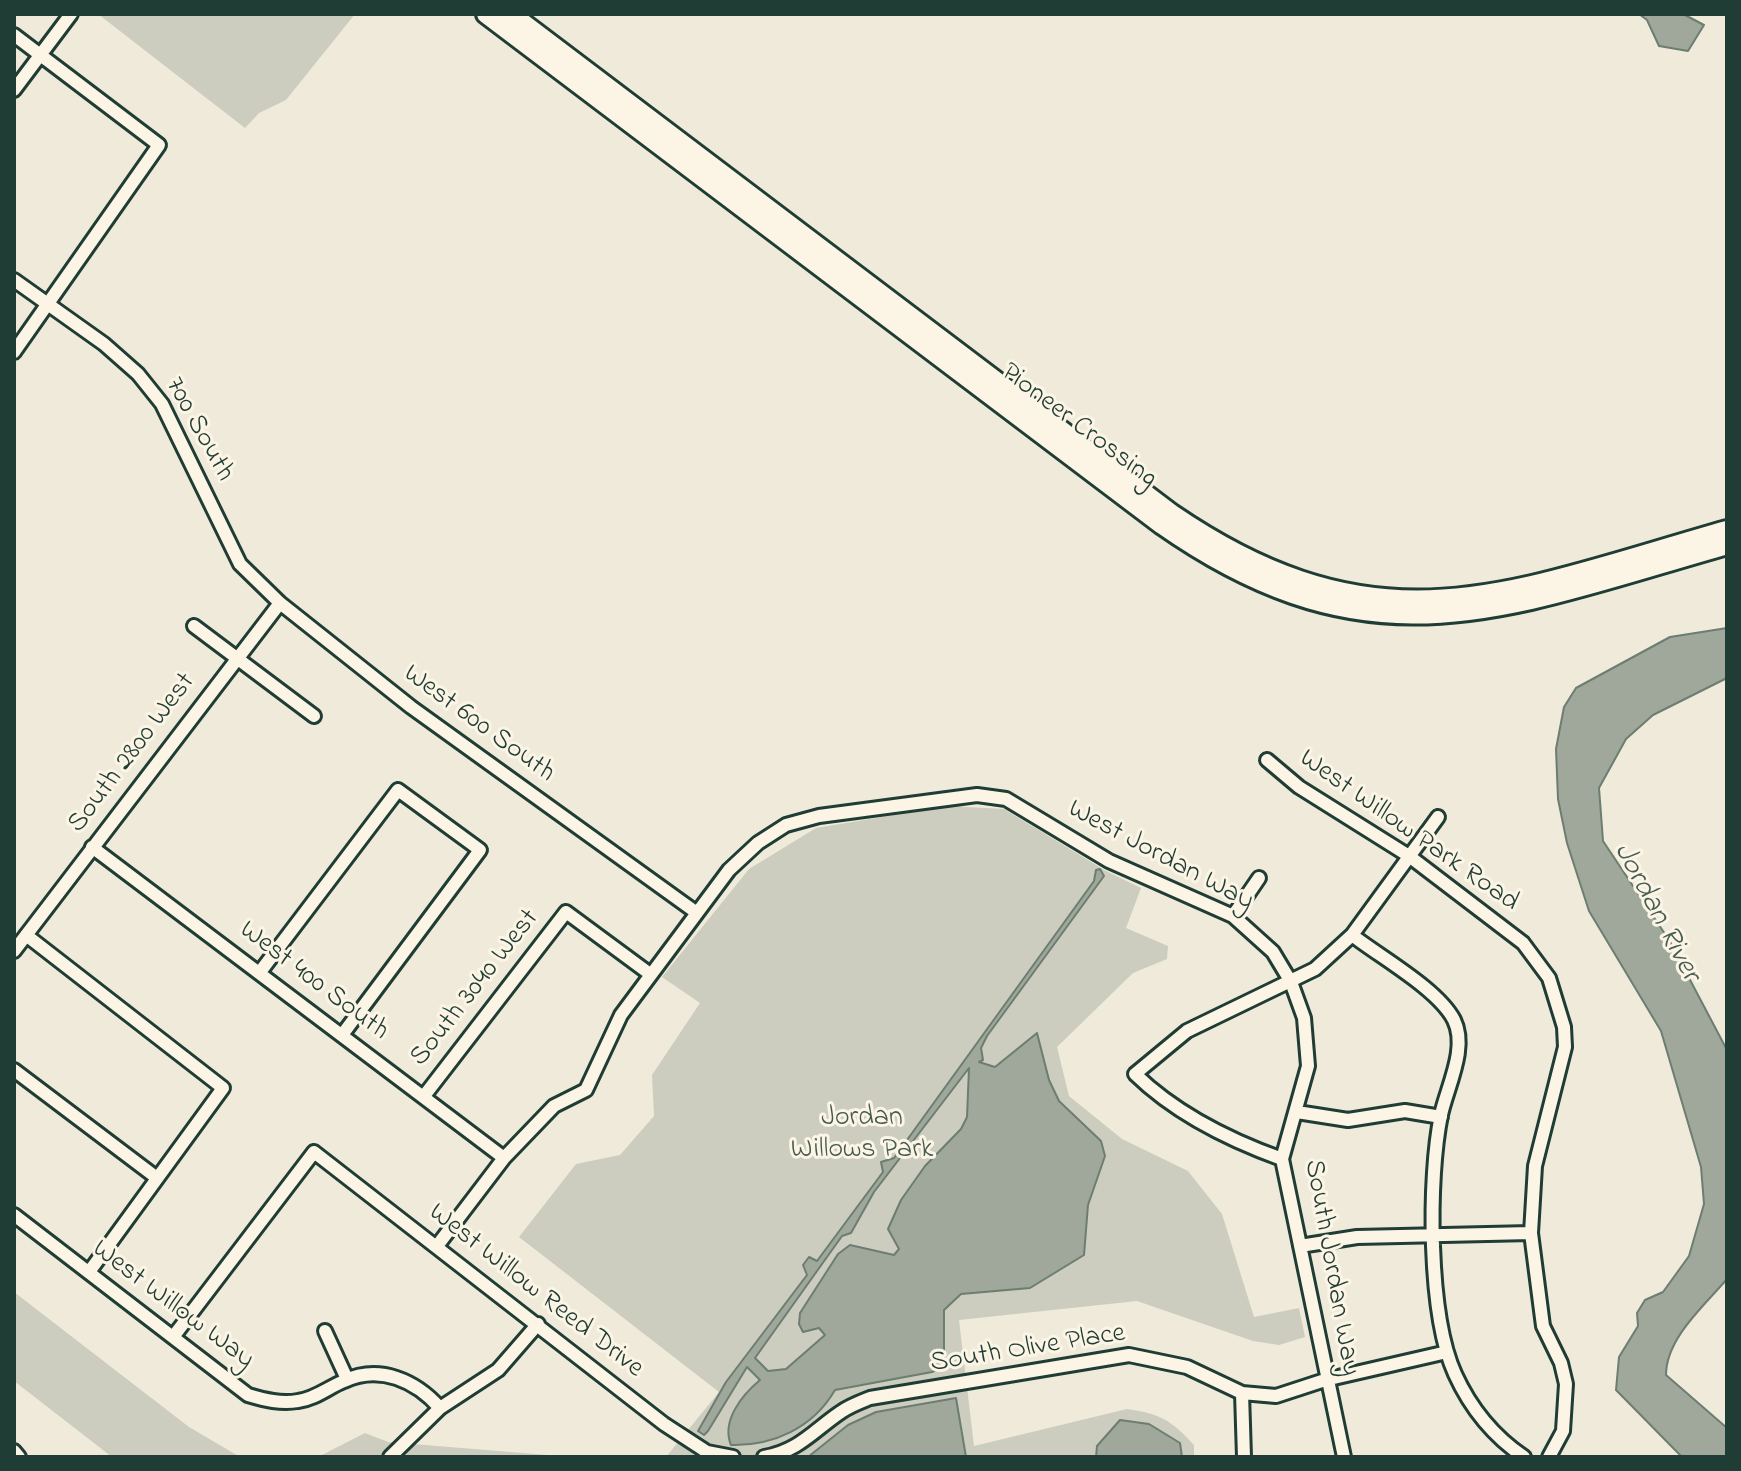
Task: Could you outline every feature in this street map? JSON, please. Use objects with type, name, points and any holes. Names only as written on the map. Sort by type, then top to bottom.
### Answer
[{"type":"highway","name":"Pioneer Crossing","points":[[486,14],[1162,525],[1208,557],[1245,577],[1326,605],[1395,616],[1456,615],[1529,601],[1727,545]]},
{"type":"highway","name":"Pioneer Crossing","points":[[511,14],[1172,514],[1215,544],[1278,574],[1329,591],[1366,598],[1455,600],[1527,587],[1727,530]]},
{"type":"street","points":[[14,90],[71,14]]},
{"type":"street","points":[[14,35],[159,145],[14,352]]},
{"type":"street","name":"700 South","points":[[14,280],[104,344],[138,374],[162,404],[240,564]]},
{"type":"street","name":"West 600 South","points":[[240,564],[280,603],[411,707],[697,913]]},
{"type":"street","name":"South 2800 West","points":[[14,951],[280,603]]},
{"type":"street","points":[[194,626],[314,716]]},
{"type":"street","name":"West Willow Park Road","points":[[1267,760],[1299,787],[1409,856],[1523,943],[1549,978],[1564,1027],[1565,1047],[1535,1166],[1531,1233]]},
{"type":"street","points":[[260,972],[398,790],[480,850],[342,1035]]},
{"type":"street","name":"West Jordan Way","points":[[697,913],[729,870],[758,843],[786,825],[819,816],[977,795],[1006,799],[1109,861],[1233,916],[1273,952]]},
{"type":"street","points":[[1282,1159],[1232,1141],[1156,1095],[1135,1074],[1187,1031],[1315,969],[1352,935],[1438,817]]},
{"type":"street","name":"West 400 South","points":[[92,847],[504,1158]]},
{"type":"street","points":[[1233,916],[1259,878]]},
{"type":"street","name":"South 3040 West","points":[[424,1096],[566,912],[650,974]]},
{"type":"street","points":[[437,1246],[504,1158],[554,1106],[586,1090],[621,1015],[697,913]]},
{"type":"street","points":[[26,935],[223,1088],[89,1272]]},
{"type":"street","points":[[1352,935],[1445,1007],[1458,1030],[1459,1045],[1441,1117],[1433,1174],[1436,1289],[1447,1352],[1454,1372],[1480,1416],[1524,1457]]},
{"type":"street","name":"South Jordan Way","points":[[1273,952],[1291,982],[1304,1018],[1308,1066],[1282,1159],[1325,1380],[1344,1457]]},
{"type":"street","points":[[14,1070],[157,1178]]},
{"type":"street","points":[[1297,1112],[1348,1120],[1405,1111],[1441,1117]]},
{"type":"street","name":"West Willow Reed Drive","points":[[173,1337],[314,1152],[664,1424],[707,1452],[733,1457]]},
{"type":"street","name":"West Willow Way","points":[[14,1215],[248,1395],[271,1401],[300,1401],[347,1379],[372,1374],[394,1376],[424,1390],[440,1408]]},
{"type":"street","points":[[1300,1246],[1357,1237],[1531,1233],[1543,1326],[1561,1363],[1566,1384],[1563,1431],[1549,1457]]},
{"type":"street","points":[[390,1457],[440,1408],[498,1370],[538,1324]]},
{"type":"street","points":[[325,1331],[347,1379]]},
{"type":"street","name":"South Olive Place","points":[[764,1457],[782,1454],[807,1441],[841,1412],[870,1398],[1129,1355],[1187,1367],[1242,1393],[1276,1396],[1325,1380],[1447,1352]]},
{"type":"street","points":[[1242,1393],[1244,1457]]},
{"type":"street","points":[[14,1451],[19,1457]]},
{"type":"green space","points":[[98,14],[355,14],[286,100],[259,113],[245,128]]},
{"type":"green space","name":"Jordan Willows Park","points":[[948,806],[1004,809],[1106,871],[1141,888],[1126,928],[1168,946],[1167,959],[1133,973],[1057,1047],[1069,1096],[1122,1139],[1188,1171],[1222,1214],[1254,1317],[1299,1308],[1305,1337],[1279,1345],[1253,1341],[1137,1301],[959,1320],[974,1446],[1127,1409],[1149,1413],[1172,1424],[1194,1445],[1194,1457],[666,1457],[719,1392],[519,1237],[576,1164],[620,1155],[654,1116],[652,1075],[700,1003],[662,977],[749,869],[816,828]]},
{"type":"green space","points":[[14,1292],[189,1427],[240,1457],[112,1457],[14,1381]]},
{"type":"green space","points":[[365,1433],[388,1442],[572,1457],[318,1457]]},
{"type":"shaded area","points":[[1639,14],[1683,14],[1704,25],[1688,51],[1659,46],[1647,20]]},
{"type":"shaded area","points":[[1727,628],[1727,678],[1653,715],[1626,739],[1599,788],[1603,841],[1669,940],[1727,1050],[1727,1279],[1680,1335],[1672,1348],[1666,1375],[1727,1428],[1727,1457],[1682,1457],[1616,1390],[1619,1357],[1638,1326],[1637,1313],[1645,1300],[1663,1292],[1689,1256],[1704,1204],[1701,1167],[1661,1031],[1589,911],[1567,843],[1558,799],[1556,749],[1564,707],[1576,688],[1670,637]]},
{"type":"shaded area","points":[[1100,869],[1104,876],[987,1036],[981,1048],[983,1060],[979,1062],[995,1067],[1037,1033],[1049,1080],[1059,1101],[1101,1141],[1105,1156],[1088,1205],[1084,1255],[1030,1288],[961,1294],[944,1310],[944,1366],[932,1372],[835,1390],[815,1415],[790,1432],[762,1442],[731,1445],[729,1427],[735,1409],[760,1380],[747,1367],[708,1431],[704,1435],[698,1431],[726,1382],[807,1275],[803,1265],[809,1257],[817,1261],[883,1172],[881,1162],[894,1158],[1094,881],[1096,870]],"holes":[[[969,1068],[967,1117],[961,1129],[925,1166],[901,1200],[888,1229],[899,1249],[894,1255],[850,1245],[838,1254],[800,1313],[799,1324],[803,1332],[819,1328],[825,1335],[786,1369],[768,1371],[755,1358],[842,1236],[851,1233],[874,1192]]]},
{"type":"shaded area","points":[[956,1398],[966,1457],[808,1457],[848,1425],[876,1412]]},
{"type":"shaded area","points":[[1120,1420],[1149,1424],[1180,1443],[1182,1457],[1096,1457],[1097,1446]]},
{"type":"water label","name":"Jordan River","points":[[1655,913]]}]
